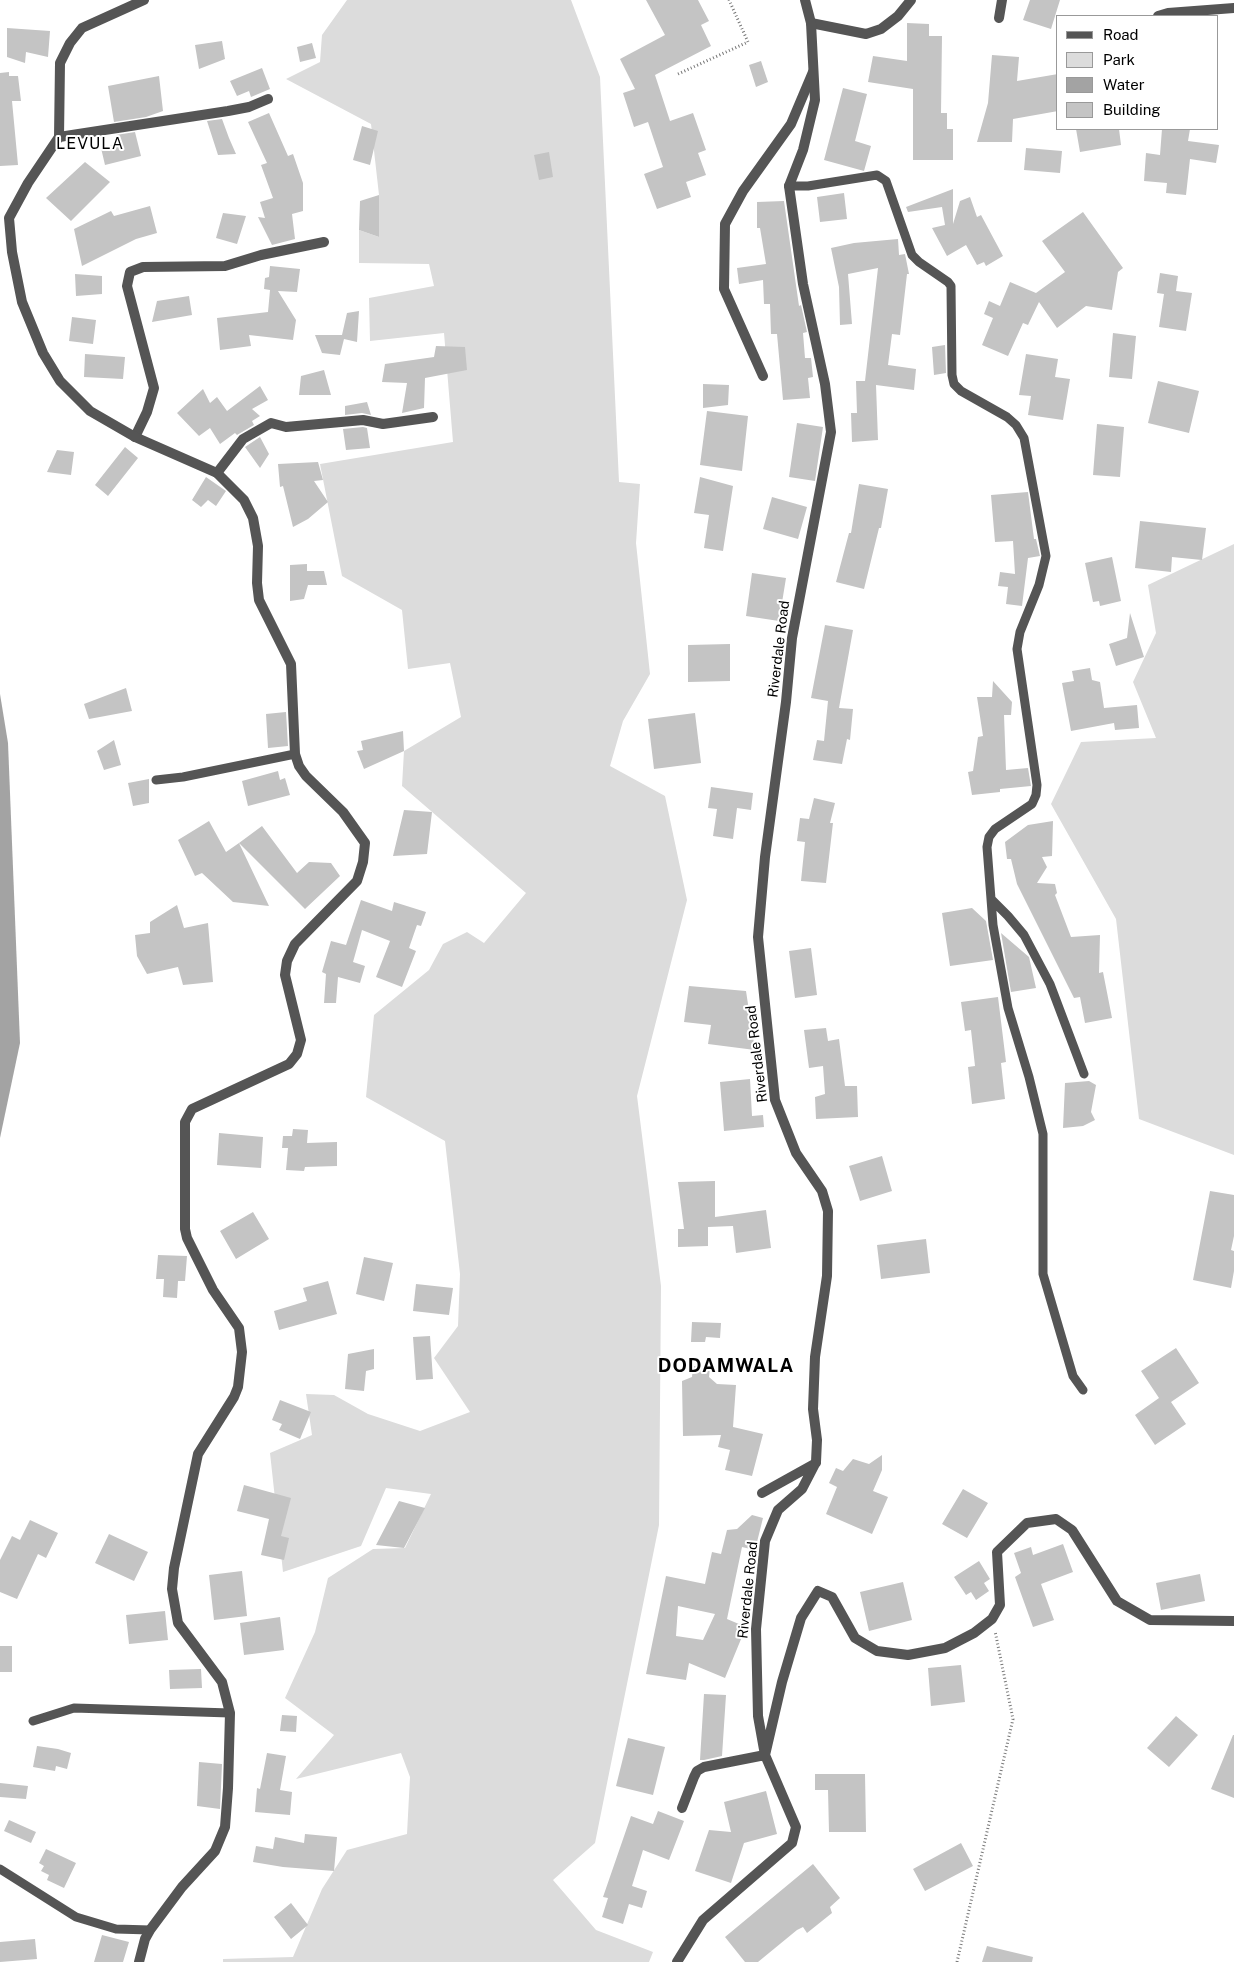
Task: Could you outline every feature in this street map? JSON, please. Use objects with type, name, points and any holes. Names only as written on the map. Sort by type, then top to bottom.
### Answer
[{"type":"street","points":[[139,1962],[145,1939],[150,1930],[182,1887],[215,1851],[225,1827],[228,1788],[230,1713],[222,1682],[178,1622],[172,1588],[174,1568],[198,1454],[234,1397],[238,1387],[242,1352],[238,1328],[214,1290],[187,1238],[185,1229],[185,1122],[192,1108],[289,1064],[297,1054],[301,1040],[285,975],[287,961],[295,944],[357,881],[363,862],[364,843],[343,812],[306,776],[299,766],[295,754],[291,664],[259,600],[257,583],[258,546],[253,518],[244,500],[217,473],[135,437],[90,411],[60,381],[43,353],[22,302],[12,252],[10,218],[28,183],[60,137],[60,63],[70,43],[82,28],[144,0]]},
{"type":"street","points":[[789,186],[803,150],[816,100],[811,23],[805,0]]},
{"type":"street","points":[[811,23],[866,34],[881,29],[898,16],[911,0]]},
{"type":"street","points":[[999,18],[1002,0]]},
{"type":"street","points":[[1161,15],[1234,8]]},
{"type":"street","points":[[763,376],[724,288],[725,224],[743,191],[791,124],[813,72]]},
{"type":"street","points":[[60,137],[228,111],[249,107],[268,100]]},
{"type":"street","name":"Riverdale Road","points":[[677,1962],[703,1920],[792,1843],[796,1827],[765,1755],[758,1716],[756,1629],[765,1541],[778,1510],[802,1489],[816,1462],[817,1440],[813,1409],[815,1358],[828,1276],[828,1211],[822,1192],[796,1154],[775,1100],[758,937],[765,857],[786,702],[792,638],[831,432],[825,384],[803,284],[789,186]]},
{"type":"street","points":[[135,437],[147,412],[154,388],[127,286],[130,272],[143,266],[225,266],[261,255],[324,242]]},
{"type":"street","points":[[217,473],[243,439],[271,423],[286,427],[364,420],[383,424],[433,416]]},
{"type":"street","points":[[762,1493],[816,1462]]},
{"type":"street","points":[[682,1808],[697,1771],[704,1767],[765,1755],[782,1682],[802,1618],[818,1591],[832,1597],[856,1638],[877,1652],[908,1655],[945,1648],[974,1633],[992,1619],[1000,1605],[998,1552],[1026,1523],[1056,1519],[1072,1530],[1117,1601],[1150,1620],[1234,1621]]},
{"type":"lane","points":[[789,186],[808,186],[877,175],[886,181],[912,254],[919,262],[951,286],[952,375],[954,384],[961,391],[1007,417],[1016,425],[1024,438],[1046,556],[1039,585],[1020,632],[1017,649],[1037,785],[1036,795],[1032,804],[995,829],[989,837],[987,847],[993,925],[1008,1008],[1029,1077],[1043,1134],[1043,1274],[1073,1376],[1083,1390]]},
{"type":"lane","points":[[156,780],[295,754]]},
{"type":"lane","points":[[992,900],[1024,935],[1050,984],[1084,1074]]},
{"type":"lane","points":[[33,1721],[74,1708],[230,1713]]},
{"type":"lane","points":[[0,1869],[76,1917],[116,1929],[150,1930]]},
{"type":"path","points":[[678,74],[748,42],[728,0]]},
{"type":"path","points":[[957,1962],[1013,1719],[992,1619]]},
{"type":"green space","points":[[347,0],[571,0],[600,77],[619,482],[640,484],[636,543],[650,674],[623,721],[610,766],[665,796],[687,900],[637,1096],[661,1286],[659,1525],[595,1843],[553,1880],[596,1930],[653,1952],[649,1962],[223,1962],[223,1959],[293,1957],[322,1889],[347,1850],[407,1834],[410,1777],[401,1753],[296,1779],[334,1735],[285,1698],[315,1632],[328,1578],[373,1549],[405,1548],[431,1494],[386,1488],[361,1546],[283,1572],[270,1453],[312,1435],[306,1394],[334,1395],[368,1414],[420,1431],[470,1412],[434,1358],[458,1326],[460,1274],[445,1141],[366,1097],[374,1015],[429,970],[443,944],[467,932],[484,943],[526,893],[402,786],[404,751],[461,717],[450,663],[408,669],[402,610],[342,576],[320,464],[453,442],[444,333],[370,341],[369,298],[434,286],[429,264],[359,263],[359,230],[379,237],[379,195],[371,124],[286,79],[320,62],[322,35]]},
{"type":"green space","points":[[1234,544],[1234,1155],[1139,1119],[1116,919],[1051,804],[1081,742],[1156,738],[1133,682],[1156,633],[1148,585]]},
{"type":"water","points":[[0,694],[8,743],[20,1043],[0,1138]]},
{"type":"building","points":[[646,0],[698,0],[709,21],[701,25],[711,46],[655,75],[670,121],[693,113],[706,150],[698,153],[706,175],[686,182],[691,197],[657,209],[644,174],[663,167],[648,122],[634,127],[623,93],[635,89],[620,59],[665,35]]},
{"type":"building","points":[[1030,0],[1060,0],[1051,29],[1023,20]]},
{"type":"building","points":[[907,23],[929,24],[929,36],[942,36],[941,113],[947,113],[947,129],[953,129],[953,160],[913,160],[913,89],[868,82],[873,56],[907,61]]},
{"type":"building","points":[[7,28],[50,31],[48,57],[26,52],[25,63],[7,57]]},
{"type":"building","points":[[222,41],[225,59],[199,69],[195,45]]},
{"type":"building","points":[[312,43],[316,58],[300,62],[297,47]]},
{"type":"building","points":[[992,55],[1019,57],[1017,81],[1056,74],[1056,111],[1013,119],[1012,142],[977,142],[988,103]]},
{"type":"building","points":[[761,61],[768,82],[756,87],[749,65]]},
{"type":"building","points":[[262,68],[270,89],[251,97],[249,91],[237,96],[230,81]]},
{"type":"building","points":[[9,72],[9,76],[18,76],[21,101],[12,101],[18,165],[0,166],[0,73]]},
{"type":"building","points":[[159,76],[163,111],[146,117],[114,122],[108,86]]},
{"type":"building","points":[[843,88],[867,94],[855,141],[871,146],[864,171],[824,160]]},
{"type":"building","points":[[269,113],[288,156],[293,154],[303,183],[303,211],[292,214],[295,239],[272,245],[258,217],[265,218],[260,202],[273,198],[261,165],[267,163],[248,122]]},
{"type":"building","points":[[222,119],[236,154],[218,155],[207,121]]},
{"type":"building","points":[[362,126],[378,131],[370,165],[353,160]]},
{"type":"building","points":[[1076,130],[1119,130],[1121,145],[1080,152]]},
{"type":"building","points":[[1162,130],[1190,130],[1188,141],[1219,145],[1216,163],[1190,159],[1186,195],[1166,193],[1167,183],[1144,181],[1146,153],[1160,155]]},
{"type":"building","points":[[135,132],[141,156],[105,165],[101,148],[118,144],[116,135]]},
{"type":"building","points":[[1026,148],[1062,151],[1060,173],[1024,170]]},
{"type":"building","points":[[549,152],[553,177],[539,180],[534,155]]},
{"type":"building","points":[[85,162],[110,182],[71,221],[46,198]]},
{"type":"building","points":[[953,189],[953,224],[960,201],[970,197],[977,217],[981,215],[1003,256],[986,266],[984,262],[977,265],[966,245],[947,256],[932,228],[945,225],[942,207],[908,212],[906,207]]},
{"type":"building","points":[[844,193],[847,219],[820,222],[817,197]]},
{"type":"building","points":[[379,195],[379,237],[359,230],[360,201]]},
{"type":"building","points":[[784,201],[799,306],[801,305],[807,332],[803,333],[805,358],[811,358],[813,377],[808,378],[810,398],[783,400],[777,334],[771,334],[770,304],[764,304],[763,280],[739,284],[737,268],[766,264],[760,228],[757,228],[757,202]]},
{"type":"building","points":[[150,206],[157,233],[136,239],[82,266],[74,229],[111,211],[114,216]]},
{"type":"building","points":[[1083,212],[1123,268],[1118,272],[1112,310],[1086,306],[1057,328],[1039,302],[1028,325],[1023,323],[1008,356],[982,345],[993,318],[984,314],[989,301],[1000,306],[1010,282],[1036,293],[1065,272],[1042,241]]},
{"type":"building","points":[[223,213],[246,216],[237,244],[216,238]]},
{"type":"building","points":[[898,239],[899,255],[905,254],[909,274],[907,274],[900,335],[892,334],[888,365],[916,369],[914,390],[876,385],[878,440],[852,442],[851,413],[857,413],[856,381],[865,381],[878,268],[848,274],[852,324],[840,325],[839,287],[831,248],[854,243]]},
{"type":"building","points":[[270,266],[300,269],[297,292],[278,291],[296,320],[293,340],[249,335],[251,346],[220,350],[217,318],[268,312],[270,290],[264,289],[265,278],[269,277]]},
{"type":"building","points":[[1160,273],[1178,276],[1176,291],[1192,293],[1186,331],[1159,327],[1164,294],[1157,293]]},
{"type":"building","points":[[75,274],[102,276],[102,294],[76,296]]},
{"type":"building","points":[[189,296],[192,315],[152,322],[157,301]]},
{"type":"building","points":[[359,311],[357,342],[344,339],[340,355],[322,353],[315,335],[342,335],[347,313]]},
{"type":"building","points":[[72,317],[96,320],[93,344],[69,341]]},
{"type":"building","points":[[1113,333],[1136,336],[1132,379],[1109,377]]},
{"type":"building","points":[[945,345],[946,373],[934,375],[932,347]]},
{"type":"building","points":[[436,346],[465,347],[467,370],[425,378],[424,408],[402,413],[407,383],[382,382],[385,364],[434,357]]},
{"type":"building","points":[[85,354],[125,357],[123,379],[84,377]]},
{"type":"building","points":[[1026,354],[1058,359],[1055,377],[1070,379],[1063,420],[1028,415],[1031,396],[1019,395]]},
{"type":"building","points":[[324,370],[331,395],[299,395],[301,376]]},
{"type":"building","points":[[1158,381],[1199,391],[1189,433],[1148,423]]},
{"type":"building","points":[[703,384],[729,385],[728,405],[703,408]]},
{"type":"building","points":[[260,386],[268,400],[252,409],[260,416],[252,421],[254,425],[237,435],[235,433],[220,444],[210,428],[199,436],[177,413],[203,389],[210,403],[217,397],[227,411]]},
{"type":"building","points":[[367,402],[371,415],[362,413],[345,415],[345,406]]},
{"type":"building","points":[[707,411],[748,416],[742,471],[700,465]]},
{"type":"building","points":[[797,423],[823,427],[815,481],[789,477]]},
{"type":"building","points":[[1097,424],[1124,427],[1120,477],[1093,475]]},
{"type":"building","points":[[367,428],[370,448],[346,450],[343,429]]},
{"type":"building","points":[[260,437],[269,454],[260,468],[245,447]]},
{"type":"building","points":[[125,447],[138,458],[108,496],[95,485]]},
{"type":"building","points":[[57,450],[74,452],[71,475],[47,472]]},
{"type":"building","points":[[318,462],[323,480],[314,481],[328,502],[308,519],[293,527],[283,486],[280,487],[278,464]]},
{"type":"building","points":[[206,477],[226,491],[216,506],[208,500],[201,507],[192,500]]},
{"type":"building","points":[[700,477],[733,486],[723,551],[704,548],[709,515],[694,513]]},
{"type":"building","points":[[859,484],[888,489],[881,528],[879,528],[864,589],[836,582],[849,533],[851,533]]},
{"type":"building","points":[[1028,492],[1034,539],[1036,539],[1040,556],[1028,558],[1022,606],[1006,604],[1008,587],[998,586],[1000,572],[1015,574],[1013,541],[995,542],[991,495]]},
{"type":"building","points":[[772,497],[807,507],[798,539],[763,529]]},
{"type":"building","points":[[1140,521],[1206,528],[1202,560],[1172,557],[1171,572],[1135,568]]},
{"type":"building","points":[[1112,557],[1121,601],[1100,606],[1099,601],[1093,602],[1085,563]]},
{"type":"building","points":[[307,564],[307,571],[324,571],[327,585],[308,585],[304,599],[290,601],[290,565]]},
{"type":"building","points":[[752,573],[786,578],[779,621],[746,616]]},
{"type":"building","points":[[1130,613],[1144,657],[1116,666],[1109,644],[1127,638]]},
{"type":"building","points":[[825,625],[853,630],[839,708],[853,709],[850,740],[847,739],[842,764],[813,760],[817,740],[824,741],[828,701],[811,698]]},
{"type":"building","points":[[730,644],[730,681],[688,682],[688,645]]},
{"type":"building","points":[[1090,668],[1092,680],[1100,682],[1104,708],[1137,705],[1139,728],[1115,730],[1114,723],[1071,731],[1062,683],[1074,681],[1072,671]]},
{"type":"building","points":[[993,681],[1012,702],[1011,715],[1004,715],[1006,770],[1028,768],[1031,786],[1000,789],[1000,792],[972,795],[968,772],[973,771],[978,737],[983,736],[977,697],[992,697]]},
{"type":"building","points":[[126,688],[132,711],[89,719],[84,704]]},
{"type":"building","points":[[286,712],[288,746],[268,748],[266,714]]},
{"type":"building","points":[[695,713],[701,763],[654,769],[648,719]]},
{"type":"building","points":[[403,731],[404,751],[364,769],[357,751],[363,750],[361,741]]},
{"type":"building","points":[[114,740],[121,765],[104,770],[97,751]]},
{"type":"building","points":[[278,771],[280,780],[285,778],[290,795],[248,806],[242,781]]},
{"type":"building","points":[[149,779],[149,803],[133,806],[128,783]]},
{"type":"building","points":[[711,787],[753,793],[751,810],[737,808],[733,839],[713,836],[717,809],[708,808]]},
{"type":"building","points":[[814,798],[835,803],[830,823],[833,823],[826,883],[801,881],[805,842],[797,841],[800,818],[809,819]]},
{"type":"building","points":[[404,810],[432,812],[427,854],[393,856]]},
{"type":"building","points":[[209,821],[226,852],[239,843],[269,906],[233,902],[202,873],[195,876],[178,840]]},
{"type":"building","points":[[1053,821],[1052,856],[1042,857],[1047,867],[1037,883],[1055,884],[1057,893],[1055,895],[1071,937],[1100,935],[1099,973],[1103,972],[1112,1018],[1085,1023],[1080,997],[1074,998],[1017,884],[1011,859],[1007,859],[1005,842],[1028,825]]},
{"type":"building","points":[[262,826],[297,873],[309,862],[331,863],[340,876],[305,909],[239,843]]},
{"type":"building","points":[[361,900],[392,911],[394,902],[426,912],[421,926],[417,925],[409,948],[416,951],[402,987],[376,977],[390,941],[362,930],[353,962],[365,966],[360,983],[338,977],[336,1003],[324,1003],[326,974],[322,972],[331,941],[346,945]]},
{"type":"building","points":[[177,905],[184,928],[208,923],[213,982],[183,985],[178,967],[147,974],[137,956],[135,935],[150,933],[150,922]]},
{"type":"building","points":[[972,908],[986,921],[993,960],[950,966],[942,913]]},
{"type":"building","points":[[1001,933],[1029,957],[1036,988],[1011,992]]},
{"type":"building","points":[[811,948],[817,995],[795,998],[789,951]]},
{"type":"building","points":[[689,986],[746,991],[755,1050],[708,1044],[711,1025],[684,1022]]},
{"type":"building","points":[[998,997],[1006,1062],[1001,1063],[1005,1099],[972,1104],[968,1067],[975,1066],[971,1030],[965,1031],[961,1002]]},
{"type":"building","points":[[826,1028],[828,1041],[839,1039],[845,1086],[857,1086],[858,1117],[816,1119],[815,1097],[825,1094],[823,1066],[809,1068],[804,1030]]},
{"type":"building","points":[[750,1079],[752,1116],[763,1115],[764,1127],[724,1131],[720,1082]]},
{"type":"building","points":[[1089,1081],[1096,1085],[1091,1112],[1095,1120],[1083,1126],[1063,1128],[1065,1083]]},
{"type":"building","points":[[293,1129],[308,1130],[307,1143],[337,1142],[337,1166],[305,1167],[304,1171],[286,1170],[288,1148],[282,1148],[283,1136],[292,1136]]},
{"type":"building","points":[[219,1133],[263,1137],[261,1168],[217,1165]]},
{"type":"building","points":[[882,1156],[892,1191],[860,1201],[849,1166]]},
{"type":"building","points":[[715,1181],[715,1217],[766,1210],[771,1248],[736,1253],[733,1226],[708,1227],[708,1246],[678,1247],[678,1229],[684,1229],[678,1182]]},
{"type":"building","points":[[1210,1191],[1234,1195],[1234,1236],[1231,1250],[1234,1251],[1234,1271],[1231,1288],[1193,1280]]},
{"type":"building","points":[[253,1212],[269,1239],[236,1259],[220,1231]]},
{"type":"building","points":[[926,1239],[930,1273],[881,1279],[877,1245]]},
{"type":"building","points":[[158,1255],[187,1256],[185,1281],[178,1281],[177,1298],[163,1297],[164,1279],[156,1279]]},
{"type":"building","points":[[364,1257],[393,1263],[384,1301],[356,1294]]},
{"type":"building","points":[[328,1281],[337,1314],[279,1330],[274,1311],[307,1301],[303,1288]]},
{"type":"building","points":[[416,1284],[453,1288],[449,1315],[413,1311]]},
{"type":"building","points":[[692,1322],[721,1323],[720,1338],[706,1337],[705,1342],[691,1342]]},
{"type":"building","points":[[430,1336],[433,1379],[416,1380],[413,1337]]},
{"type":"building","points":[[1176,1348],[1199,1383],[1171,1402],[1186,1424],[1155,1445],[1135,1415],[1159,1398],[1141,1371]]},
{"type":"building","points":[[374,1349],[374,1369],[366,1371],[364,1391],[345,1389],[348,1354]]},
{"type":"building","points":[[693,1366],[710,1367],[709,1377],[717,1384],[736,1385],[733,1427],[763,1434],[752,1476],[725,1470],[730,1450],[718,1447],[721,1435],[683,1436],[682,1381],[692,1377]]},
{"type":"building","points":[[280,1400],[311,1412],[300,1439],[279,1430],[282,1424],[272,1420]]},
{"type":"building","points":[[882,1455],[882,1470],[873,1491],[888,1497],[872,1534],[826,1514],[837,1487],[829,1483],[836,1468],[843,1471],[853,1459],[869,1464]]},
{"type":"building","points":[[244,1485],[291,1498],[281,1536],[289,1538],[284,1560],[261,1555],[269,1519],[237,1511]]},
{"type":"building","points":[[963,1489],[988,1503],[967,1538],[942,1524]]},
{"type":"building","points":[[399,1501],[425,1508],[404,1548],[376,1545]]},
{"type":"building","points":[[752,1515],[763,1518],[755,1550],[742,1547],[727,1619],[746,1627],[725,1678],[689,1663],[686,1680],[646,1674],[666,1576],[705,1584],[712,1552],[721,1554],[727,1530],[737,1529]],"holes":[[[678,1606],[715,1614],[703,1640],[676,1636]]]},
{"type":"building","points":[[30,1520],[58,1533],[46,1558],[38,1554],[17,1599],[0,1592],[0,1560],[12,1536],[20,1540]]},
{"type":"building","points":[[109,1534],[148,1552],[134,1581],[95,1563]]},
{"type":"building","points":[[1063,1544],[1073,1572],[1041,1584],[1054,1620],[1033,1627],[1015,1577],[1021,1573],[1014,1553],[1031,1547],[1033,1555]]},
{"type":"building","points":[[979,1561],[990,1579],[984,1583],[989,1591],[976,1600],[971,1592],[966,1595],[954,1577]]},
{"type":"building","points":[[242,1571],[247,1616],[214,1620],[209,1575]]},
{"type":"building","points":[[1200,1574],[1205,1601],[1161,1610],[1156,1583]]},
{"type":"building","points":[[903,1582],[912,1620],[869,1631],[860,1592]]},
{"type":"building","points":[[165,1611],[168,1640],[129,1644],[126,1615]]},
{"type":"building","points":[[280,1617],[284,1650],[244,1655],[240,1623]]},
{"type":"building","points":[[0,1646],[12,1646],[12,1672],[0,1672]]},
{"type":"building","points":[[961,1665],[965,1702],[931,1706],[928,1668]]},
{"type":"building","points":[[201,1669],[202,1688],[170,1689],[169,1670]]},
{"type":"building","points":[[704,1694],[726,1695],[722,1756],[700,1760]]},
{"type":"building","points":[[282,1715],[297,1716],[296,1732],[280,1731]]},
{"type":"building","points":[[1176,1716],[1198,1735],[1169,1767],[1147,1748]]},
{"type":"building","points":[[1234,1735],[1234,1798],[1211,1789]]},
{"type":"building","points":[[628,1738],[665,1747],[653,1795],[616,1786]]},
{"type":"building","points":[[37,1746],[71,1753],[67,1769],[56,1766],[55,1771],[33,1767]]},
{"type":"building","points":[[267,1753],[286,1756],[280,1790],[292,1792],[290,1815],[255,1812],[257,1788],[260,1789]]},
{"type":"building","points":[[199,1762],[222,1764],[220,1809],[197,1806]]},
{"type":"building","points":[[815,1774],[865,1774],[866,1832],[829,1832],[828,1790],[815,1790]]},
{"type":"building","points":[[0,1783],[28,1786],[26,1799],[0,1797]]},
{"type":"building","points":[[766,1791],[777,1834],[744,1843],[731,1883],[695,1871],[709,1830],[731,1832],[724,1802]]},
{"type":"building","points":[[658,1811],[684,1821],[669,1860],[643,1850],[632,1886],[647,1891],[642,1908],[629,1904],[623,1924],[602,1917],[608,1898],[603,1897],[631,1816],[653,1824]]},
{"type":"building","points":[[9,1820],[36,1832],[31,1843],[4,1831]]},
{"type":"building","points":[[305,1834],[337,1837],[334,1871],[283,1867],[253,1862],[256,1846],[273,1849],[275,1837],[304,1843]]},
{"type":"building","points":[[961,1843],[973,1866],[925,1891],[913,1869]]},
{"type":"building","points":[[46,1849],[76,1863],[64,1888],[47,1880],[49,1875],[41,1871],[44,1866],[39,1863]]},
{"type":"building","points":[[813,1864],[840,1898],[830,1907],[832,1913],[807,1933],[803,1927],[797,1930],[758,1962],[745,1962],[725,1937]]},
{"type":"building","points":[[291,1903],[308,1925],[291,1939],[274,1917]]},
{"type":"building","points":[[102,1935],[129,1942],[123,1962],[94,1962]]},
{"type":"building","points":[[35,1939],[37,1959],[0,1962],[0,1942]]},
{"type":"building","points":[[987,1946],[1033,1957],[1032,1962],[982,1962]]},
{"type":"district","name":"LEVULA","points":[[90,144]]},
{"type":"district","name":"DODAMWALA","points":[[726,1366]]}]
